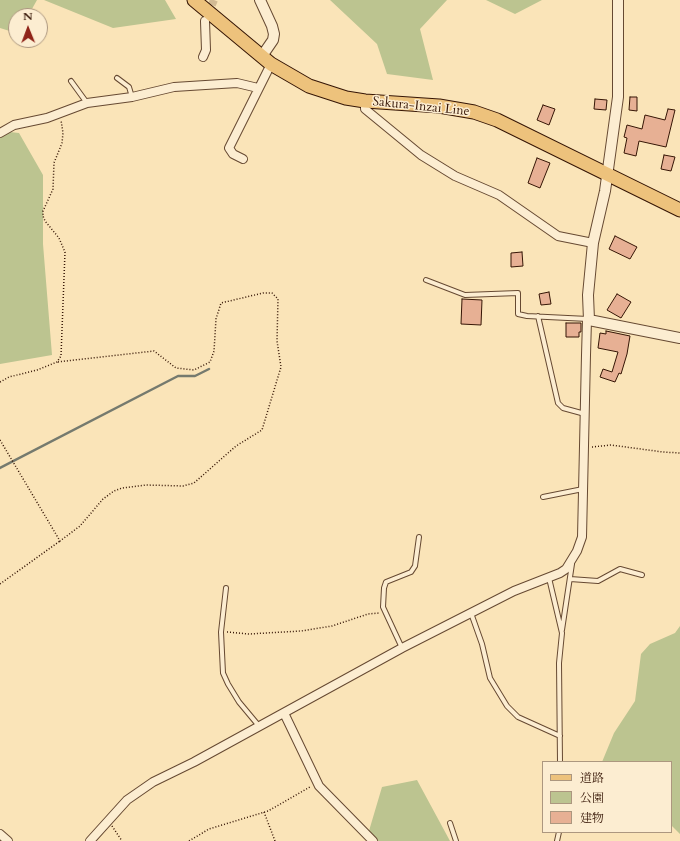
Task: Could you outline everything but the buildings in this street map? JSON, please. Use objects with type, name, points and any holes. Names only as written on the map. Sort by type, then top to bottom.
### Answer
[{"type":"main road","name":"Sakura-Inzai Line","points":[[194,0],[266,60],[309,86],[364,101],[439,106],[474,112],[497,120],[680,210]]},
{"type":"street","points":[[243,159],[233,154],[229,148],[252,105],[274,34],[260,0]]},
{"type":"street","points":[[90,841],[108,820],[139,791],[402,648],[522,587],[560,573],[572,561],[582,537],[587,320],[589,319],[588,295],[593,243],[605,191],[618,97],[618,0]]},
{"type":"street","points":[[203,57],[206,50],[205,21]]},
{"type":"street","points":[[0,133],[14,125],[59,114],[87,104],[132,97],[174,87],[237,84],[258,88]]},
{"type":"street","points":[[364,101],[365,109],[421,155],[438,166],[455,176],[499,195],[558,236],[593,243]]},
{"type":"street","points":[[589,319],[680,338]]},
{"type":"street","points":[[284,713],[319,786],[373,841]]},
{"type":"street","points":[[0,834],[8,841]]},
{"type":"lane","points":[[117,78],[129,87],[132,97]]},
{"type":"lane","points":[[71,81],[87,104]]},
{"type":"lane","points":[[426,280],[465,295],[518,293],[518,314],[589,319]]},
{"type":"lane","points":[[538,316],[558,403],[564,408],[585,414]]},
{"type":"lane","points":[[543,497],[583,489]]},
{"type":"lane","points":[[402,648],[384,607],[384,588],[386,582],[411,572],[415,566],[419,537]]},
{"type":"lane","points":[[560,761],[559,663],[572,561]]},
{"type":"lane","points":[[570,579],[598,582],[620,569],[642,575]]},
{"type":"lane","points":[[549,577],[562,633]]},
{"type":"lane","points":[[226,588],[221,632],[223,673],[228,684],[259,726]]},
{"type":"lane","points":[[471,613],[482,644],[490,678],[507,706],[518,717],[560,736]]},
{"type":"lane","points":[[450,823],[456,841]]},
{"type":"path","points":[[57,362],[61,356],[65,252],[59,238],[45,222],[43,211],[53,189],[54,164],[62,143],[63,123],[59,114]]},
{"type":"path","points":[[0,382],[57,362],[154,351],[176,368],[194,370],[210,362],[215,347],[216,319],[221,303],[263,293],[272,293],[278,299],[277,341],[281,367],[262,430],[242,442],[199,480],[188,485],[146,485],[122,488],[114,491],[103,500],[80,526],[0,584]]},
{"type":"path","points":[[0,440],[60,541]]},
{"type":"path","points":[[584,448],[611,445],[680,453]]},
{"type":"path","points":[[221,632],[249,634],[301,631],[332,626],[368,614],[386,612]]},
{"type":"path","points":[[189,841],[209,829],[264,812],[301,794],[317,782]]},
{"type":"path","points":[[264,812],[275,841]]},
{"type":"path","points":[[108,820],[122,841]]},
{"type":"green space","points":[[0,0],[37,0],[32,8],[8,8],[8,30],[0,28]]},
{"type":"green space","points":[[44,0],[165,0],[176,19],[113,28]]},
{"type":"green space","points":[[330,0],[447,0],[420,29],[433,80],[387,74],[377,44]]},
{"type":"green space","points":[[486,0],[542,0],[515,14]]},
{"type":"green space","points":[[0,131],[19,133],[43,175],[43,244],[52,355],[0,364]]},
{"type":"green space","points":[[680,626],[680,834],[672,826],[672,761],[602,761],[614,733],[635,701],[641,654],[650,644],[675,633]]},
{"type":"green space","points":[[417,780],[450,841],[366,841],[382,787]]},
{"type":"waterway","points":[[0,468],[178,376],[195,376],[209,369]]},
{"type":"tunnel","points":[[207,16],[214,0]]}]
